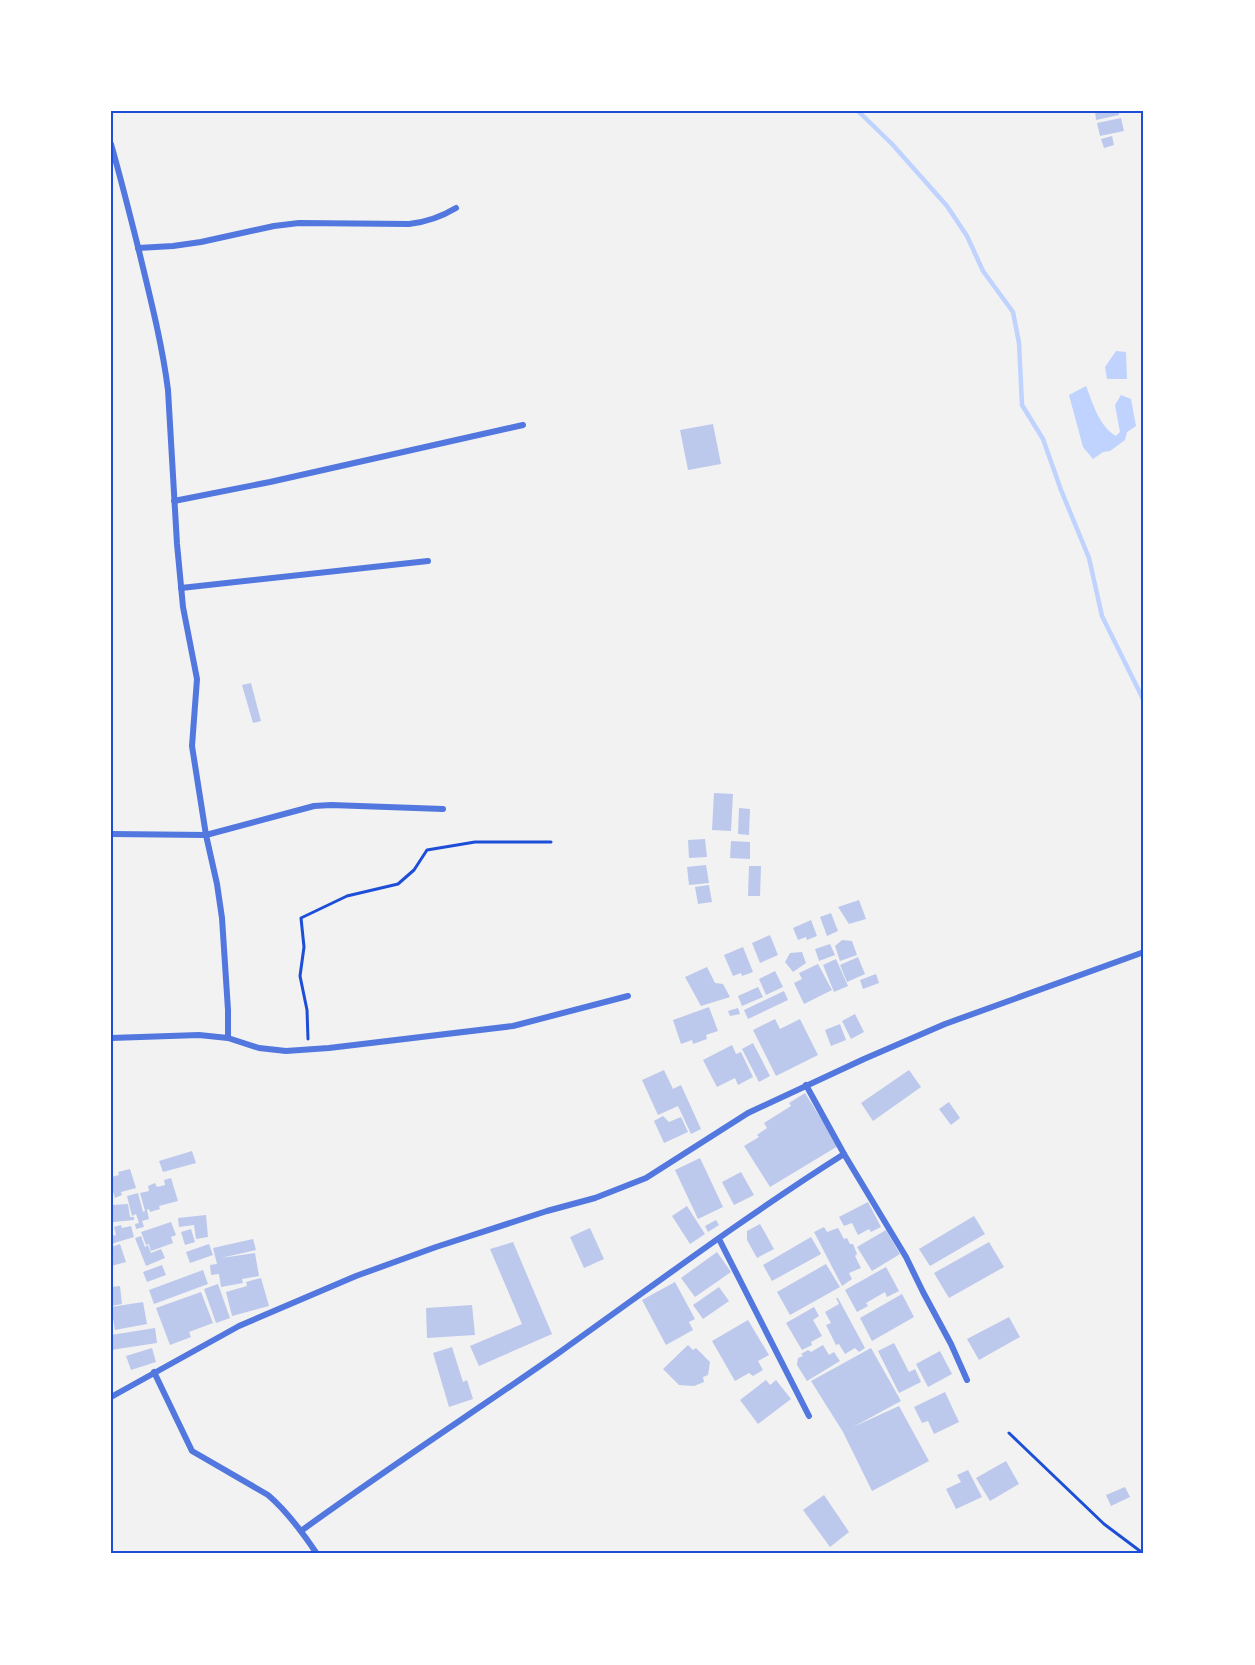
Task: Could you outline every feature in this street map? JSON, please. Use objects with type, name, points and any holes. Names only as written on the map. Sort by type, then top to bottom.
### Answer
[{"type":"street","points":[[111,144],[162,347],[183,607],[197,679],[192,746],[222,918],[228,1038]]},
{"type":"street","points":[[138,248],[201,242],[274,226],[299,223],[410,224],[426,222],[439,218],[456,208]]},
{"type":"street","points":[[174,501],[270,482],[523,425]]},
{"type":"street","points":[[181,588],[428,561]]},
{"type":"street","points":[[111,834],[206,835],[314,806],[442,808]]},
{"type":"street","points":[[111,1397],[239,1326],[356,1276],[436,1247],[595,1198],[646,1178],[748,1113],[806,1085],[945,1024],[1144,952]]},
{"type":"street","points":[[111,1038],[199,1035],[228,1038],[259,1048],[286,1051],[309,1050],[513,1026],[628,996]]},
{"type":"street","points":[[806,1085],[844,1154],[906,1257],[968,1380]]},
{"type":"street","points":[[301,1531],[359,1488],[484,1404],[793,1186],[844,1154]]},
{"type":"street","points":[[719,1239],[808,1416]]},
{"type":"street","points":[[154,1372],[192,1451],[278,1503],[317,1554]]},
{"type":"path","points":[[309,1050],[307,1010],[300,976],[304,947],[301,918],[347,896],[398,884],[414,870],[428,850],[475,842],[551,842]]},
{"type":"path","points":[[1009,1433],[1104,1524],[1144,1554]]},
{"type":"water","points":[[1116,351],[1126,352],[1127,379],[1107,379],[1105,367]]},
{"type":"water","points":[[1086,386],[1097,414],[1110,432],[1116,436],[1120,432],[1115,405],[1121,395],[1131,399],[1136,426],[1127,432],[1125,440],[1110,451],[1103,452],[1093,459],[1083,447],[1069,395]]},
{"type":"building","points":[[1095,111],[1119,111],[1119,115],[1096,120]]},
{"type":"building","points":[[1121,118],[1124,131],[1100,136],[1097,123]]},
{"type":"building","points":[[1112,136],[1114,145],[1104,148],[1101,139]]},
{"type":"building","points":[[713,424],[721,464],[688,470],[680,430]]},
{"type":"building","points":[[251,683],[261,721],[253,723],[242,685]]},
{"type":"building","points":[[714,793],[733,794],[731,831],[712,830]]},
{"type":"building","points":[[739,808],[750,809],[749,835],[738,834]]},
{"type":"building","points":[[705,839],[707,857],[689,858],[688,840]]},
{"type":"building","points":[[731,841],[750,842],[750,859],[730,858]]},
{"type":"building","points":[[706,865],[709,883],[689,885],[687,867]]},
{"type":"building","points":[[749,866],[761,866],[760,896],[748,896]]},
{"type":"building","points":[[709,885],[712,902],[698,904],[695,887]]},
{"type":"building","points":[[859,900],[866,919],[849,924],[838,907]]},
{"type":"building","points":[[831,913],[838,931],[827,936],[820,917]]},
{"type":"building","points":[[811,920],[817,936],[807,940],[806,937],[798,940],[793,928]]},
{"type":"building","points":[[770,935],[778,955],[760,963],[752,943]]},
{"type":"building","points":[[842,940],[852,941],[857,955],[840,961],[835,946]]},
{"type":"building","points":[[830,944],[835,955],[819,961],[815,949]]},
{"type":"building","points":[[743,947],[753,972],[733,976],[724,955]]},
{"type":"building","points":[[802,952],[806,963],[793,972],[785,962],[790,953]]},
{"type":"building","points":[[858,957],[865,974],[847,982],[840,965]]},
{"type":"building","points":[[836,959],[848,986],[834,992],[823,965]]},
{"type":"building","points":[[818,964],[832,990],[804,1004],[794,983],[802,979],[799,973]]},
{"type":"building","points":[[707,967],[715,983],[723,984],[730,997],[701,1006],[685,977]]},
{"type":"building","points":[[775,971],[783,987],[766,995],[759,979]]},
{"type":"building","points":[[876,974],[879,983],[863,989],[860,980]]},
{"type":"building","points":[[758,987],[763,997],[742,1006],[738,996]]},
{"type":"building","points":[[784,991],[788,1000],[748,1019],[744,1010]]},
{"type":"building","points":[[709,1007],[718,1031],[706,1035],[707,1039],[693,1044],[692,1040],[681,1044],[673,1020]]},
{"type":"building","points":[[738,1008],[740,1014],[730,1016],[728,1011]]},
{"type":"building","points":[[855,1014],[864,1032],[851,1039],[842,1021]]},
{"type":"building","points":[[775,1019],[780,1029],[800,1019],[818,1055],[776,1076],[753,1030]]},
{"type":"building","points":[[840,1024],[846,1040],[831,1046],[825,1030]]},
{"type":"building","points":[[753,1043],[770,1076],[759,1082],[742,1049]]},
{"type":"building","points":[[732,1045],[736,1054],[741,1052],[753,1077],[738,1085],[735,1078],[717,1087],[703,1060]]},
{"type":"building","points":[[664,1070],[673,1089],[681,1085],[701,1129],[691,1134],[678,1106],[658,1115],[642,1080]]},
{"type":"building","points":[[909,1070],[921,1087],[873,1121],[861,1103]]},
{"type":"building","points":[[805,1093],[838,1146],[770,1187],[744,1146],[759,1137],[757,1135],[767,1128],[764,1123],[791,1106],[789,1103]]},
{"type":"building","points":[[949,1102],[960,1118],[951,1125],[939,1109]]},
{"type":"building","points":[[663,1116],[669,1122],[681,1117],[688,1132],[664,1143],[654,1121]]},
{"type":"building","points":[[192,1151],[196,1163],[163,1172],[159,1161]]},
{"type":"building","points":[[700,1158],[723,1207],[698,1219],[675,1170]]},
{"type":"building","points":[[130,1169],[136,1188],[121,1192],[122,1195],[115,1198],[111,1177],[119,1175],[118,1172]]},
{"type":"building","points":[[741,1172],[754,1195],[734,1205],[722,1182]]},
{"type":"building","points":[[171,1178],[178,1201],[159,1206],[160,1209],[150,1212],[149,1209],[147,1210],[149,1219],[142,1221],[144,1227],[136,1229],[135,1224],[139,1223],[136,1214],[132,1216],[127,1196],[138,1193],[143,1212],[145,1211],[140,1193],[149,1191],[148,1186],[155,1183],[157,1187],[165,1185],[164,1180]]},
{"type":"building","points":[[868,1202],[881,1227],[871,1232],[869,1229],[858,1235],[852,1223],[844,1226],[839,1217]]},
{"type":"building","points":[[128,1204],[130,1217],[134,1217],[134,1220],[113,1222],[112,1205]]},
{"type":"building","points":[[687,1206],[705,1234],[690,1244],[672,1216]]},
{"type":"building","points":[[206,1215],[208,1237],[196,1239],[194,1225],[179,1227],[178,1218]]},
{"type":"building","points":[[974,1216],[985,1234],[930,1266],[919,1249]]},
{"type":"building","points":[[716,1220],[719,1225],[708,1232],[705,1226]]},
{"type":"building","points":[[171,1222],[176,1235],[171,1237],[173,1243],[151,1251],[141,1232]]},
{"type":"building","points":[[760,1224],[774,1249],[757,1258],[747,1240],[747,1231]]},
{"type":"building","points":[[121,1225],[122,1228],[131,1226],[134,1237],[111,1244],[111,1236],[116,1235],[114,1227]]},
{"type":"building","points":[[824,1227],[827,1232],[838,1228],[844,1239],[847,1238],[850,1244],[853,1244],[857,1254],[855,1256],[861,1268],[849,1273],[852,1279],[842,1286],[814,1232]]},
{"type":"building","points":[[590,1228],[604,1259],[584,1268],[570,1237]]},
{"type":"building","points":[[191,1229],[195,1242],[185,1245],[181,1232]]},
{"type":"building","points":[[886,1230],[900,1254],[872,1271],[857,1247]]},
{"type":"building","points":[[141,1236],[145,1247],[148,1245],[151,1253],[161,1249],[165,1258],[146,1266],[135,1238]]},
{"type":"building","points":[[811,1237],[821,1254],[772,1281],[763,1265]]},
{"type":"building","points":[[253,1239],[256,1250],[221,1258],[255,1253],[259,1276],[242,1279],[243,1283],[221,1287],[219,1274],[211,1275],[210,1265],[217,1264],[213,1248]]},
{"type":"building","points":[[513,1242],[552,1334],[479,1366],[470,1346],[522,1324],[490,1249]]},
{"type":"building","points":[[989,1242],[1004,1267],[949,1298],[934,1273]]},
{"type":"building","points":[[120,1244],[126,1262],[111,1266],[111,1247]]},
{"type":"building","points":[[209,1244],[213,1255],[190,1263],[186,1252]]},
{"type":"building","points":[[717,1252],[731,1272],[695,1297],[681,1278]]},
{"type":"building","points":[[826,1264],[840,1287],[790,1315],[777,1292]]},
{"type":"building","points":[[162,1265],[166,1275],[147,1282],[143,1272]]},
{"type":"building","points":[[886,1267],[899,1291],[887,1297],[885,1292],[866,1303],[868,1306],[857,1312],[845,1290]]},
{"type":"building","points":[[203,1270],[208,1284],[154,1304],[149,1290]]},
{"type":"building","points":[[261,1278],[269,1306],[232,1316],[226,1292],[247,1286],[246,1282]]},
{"type":"building","points":[[675,1282],[695,1319],[689,1322],[693,1330],[666,1345],[642,1300]]},
{"type":"building","points":[[218,1284],[230,1318],[216,1323],[204,1289]]},
{"type":"building","points":[[120,1286],[122,1304],[111,1306],[111,1287]]},
{"type":"building","points":[[719,1287],[729,1301],[703,1319],[693,1305]]},
{"type":"building","points":[[201,1292],[213,1323],[189,1332],[191,1337],[170,1345],[156,1308]]},
{"type":"building","points":[[902,1294],[914,1317],[872,1341],[860,1318]]},
{"type":"building","points":[[836,1298],[865,1348],[859,1352],[855,1348],[845,1354],[839,1344],[836,1345],[826,1325],[831,1323],[825,1312],[839,1304]]},
{"type":"building","points":[[143,1302],[147,1324],[115,1330],[111,1307]]},
{"type":"building","points":[[472,1305],[475,1335],[427,1338],[426,1308]]},
{"type":"building","points":[[814,1307],[819,1316],[813,1320],[822,1336],[802,1350],[786,1323]]},
{"type":"building","points":[[1009,1317],[1020,1337],[979,1360],[967,1339]]},
{"type":"building","points":[[748,1320],[769,1355],[758,1361],[763,1370],[753,1376],[749,1373],[735,1381],[712,1341]]},
{"type":"building","points":[[155,1328],[157,1343],[111,1350],[111,1335]]},
{"type":"building","points":[[894,1343],[909,1372],[915,1369],[921,1382],[899,1393],[878,1351]]},
{"type":"building","points":[[688,1345],[693,1350],[696,1348],[710,1362],[708,1375],[703,1377],[704,1382],[694,1386],[679,1385],[663,1369]]},
{"type":"building","points":[[823,1345],[829,1355],[834,1352],[840,1361],[807,1381],[797,1365],[798,1358],[808,1350],[811,1352]]},
{"type":"building","points":[[452,1347],[463,1382],[467,1380],[473,1399],[449,1407],[433,1353]]},
{"type":"building","points":[[152,1348],[156,1362],[131,1370],[126,1356]]},
{"type":"building","points":[[871,1348],[901,1401],[853,1427],[899,1406],[929,1461],[872,1491],[843,1432],[811,1381]]},
{"type":"building","points":[[940,1351],[952,1374],[928,1387],[916,1364]]},
{"type":"building","points":[[766,1380],[770,1385],[776,1380],[791,1399],[758,1424],[740,1400]]},
{"type":"building","points":[[945,1392],[959,1422],[934,1434],[928,1421],[922,1423],[914,1407]]},
{"type":"building","points":[[1006,1461],[1019,1484],[990,1501],[976,1478]]},
{"type":"building","points":[[968,1470],[982,1497],[956,1509],[946,1489],[961,1482],[957,1475]]},
{"type":"building","points":[[1125,1487],[1130,1497],[1111,1506],[1106,1495]]},
{"type":"building","points":[[824,1495],[849,1532],[830,1547],[803,1510]]},
{"type":"waterway","points":[[858,111],[892,144],[947,206],[967,236],[983,271],[1013,312],[1019,343],[1022,405],[1043,439],[1089,558],[1102,616],[1144,701]]}]
